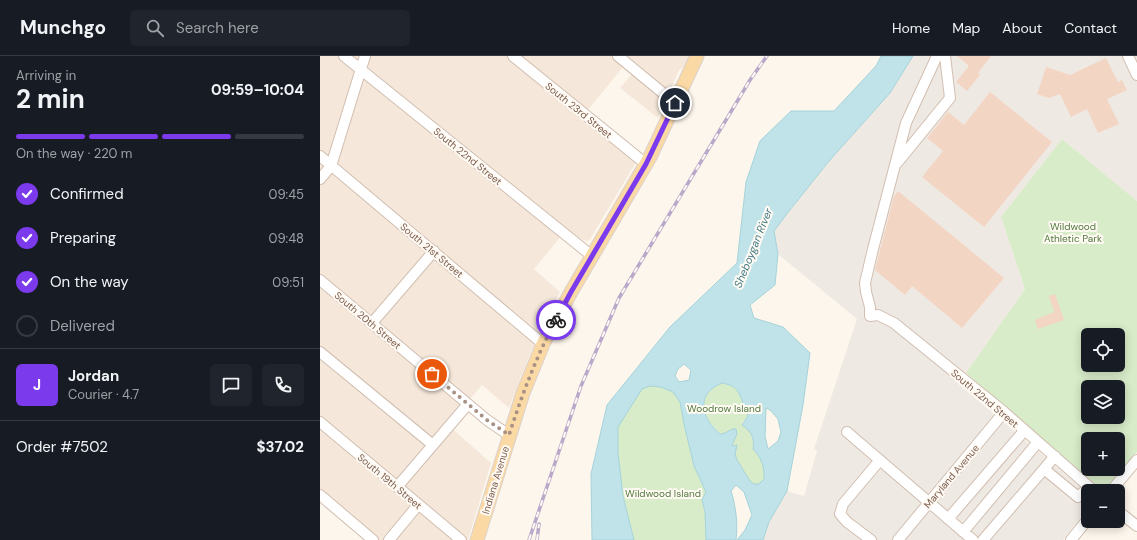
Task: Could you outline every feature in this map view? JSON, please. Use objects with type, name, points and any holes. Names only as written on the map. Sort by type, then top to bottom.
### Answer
[{"type":"main road","name":"Indiana Avenue","points":[[477,540],[523,393],[543,344],[571,292],[646,164],[697,56]]},
{"type":"street","name":"South 22nd Street","points":[[344,56],[592,256]]},
{"type":"street","points":[[320,179],[331,166],[365,56]]},
{"type":"street","name":"South 23rd Street","points":[[513,56],[646,164]]},
{"type":"street","points":[[618,56],[675,103]]},
{"type":"street","points":[[895,166],[906,123],[937,56]]},
{"type":"street","points":[[895,166],[950,98],[945,56]]},
{"type":"street","points":[[1128,56],[1137,75]]},
{"type":"street","name":"South 21st Street","points":[[320,156],[543,344]]},
{"type":"street","name":"South 22nd Street","points":[[895,166],[867,272],[866,292],[870,307],[870,316],[878,316],[894,323],[1004,412],[1086,484]]},
{"type":"street","points":[[372,323],[434,251]]},
{"type":"street","name":"South 20th Street","points":[[320,280],[487,420],[509,435]]},
{"type":"street","points":[[320,352],[433,445]]},
{"type":"street","points":[[397,487],[468,404]]},
{"type":"street","name":"Maryland Avenue","points":[[898,540],[1004,412]]},
{"type":"street","name":"South 19th Street","points":[[320,422],[461,540]]},
{"type":"street","points":[[948,519],[1024,431]]},
{"type":"street","points":[[847,432],[973,540]]},
{"type":"street","points":[[963,532],[1038,442]]},
{"type":"street","points":[[983,540],[1055,456]]},
{"type":"street","points":[[872,540],[847,522],[840,514],[843,504],[880,460]]},
{"type":"street","points":[[1117,484],[1137,460]]},
{"type":"street","points":[[1044,469],[1078,497],[1081,495]]},
{"type":"street","points":[[320,495],[373,540]]},
{"type":"street","points":[[389,540],[418,505]]},
{"type":"street","points":[[1125,517],[1137,526]]},
{"type":"street","points":[[1071,540],[1081,528]]},
{"type":"shaded area","points":[[320,56],[691,56],[686,65],[679,70],[658,118],[620,88],[637,68],[628,61],[582,117],[634,160],[635,164],[590,239],[588,241],[583,240],[567,229],[534,269],[560,292],[531,352],[509,408],[482,385],[448,425],[491,463],[468,540],[378,540],[320,492]]},
{"type":"shaded area","points":[[913,56],[1137,56],[1137,201],[1062,139],[1001,217],[1025,289],[966,373],[956,382],[1081,487],[1081,518],[1063,540],[763,540],[769,522],[787,491],[804,496],[817,451],[814,449],[857,319],[778,254],[774,231],[829,161],[890,93]]},
{"type":"green space","name":"Wildwood Athletic Park","points":[[1062,139],[1137,201],[1137,452],[1125,467],[1125,432],[1081,432],[1081,472],[966,373],[1025,289],[1001,217]]},
{"type":"green space","name":"Woodrow Island","points":[[722,383],[737,390],[747,413],[748,416],[742,423],[751,435],[753,449],[760,458],[764,468],[764,479],[760,484],[754,484],[748,479],[737,461],[735,456],[736,445],[734,447],[732,445],[733,442],[730,430],[725,434],[721,434],[714,428],[705,414],[705,400],[708,393]]},
{"type":"green space","name":"Wildwood Island","points":[[650,386],[661,387],[673,392],[680,402],[694,466],[706,492],[702,500],[705,512],[706,540],[634,540],[623,496],[618,453],[618,426],[641,389]]},
{"type":"green space","name":"Wildwood Athletic Park","points":[[1086,476],[1117,476],[1111,484],[1095,484]]},
{"type":"water","name":"Sheboygan River","points":[[881,56],[913,56],[890,93],[829,161],[774,231],[778,254],[775,285],[750,305],[754,318],[783,327],[810,353],[803,405],[787,491],[769,522],[763,540],[737,540],[745,530],[752,515],[744,492],[736,485],[731,491],[736,515],[736,540],[706,540],[705,512],[702,500],[706,492],[694,466],[680,402],[673,392],[661,387],[650,386],[642,389],[618,427],[618,453],[623,496],[634,540],[592,540],[591,474],[607,405],[670,327],[737,263],[746,182],[760,141],[791,111],[834,111],[876,66]],"holes":[[[684,364],[691,370],[689,380],[679,382],[675,376],[678,369]],[[722,383],[727,384],[737,390],[740,396],[748,416],[742,425],[752,435],[753,449],[758,455],[763,466],[764,479],[759,484],[754,484],[750,481],[737,460],[735,454],[737,445],[732,445],[737,434],[736,429],[720,434],[708,421],[705,414],[704,400],[713,388]],[[766,408],[770,410],[778,419],[781,432],[778,441],[768,449],[765,436]]]},
{"type":"building","points":[[957,56],[991,56],[978,73],[980,75],[967,91],[956,82],[969,66]]},
{"type":"building","points":[[1106,58],[1118,82],[1122,80],[1127,90],[1107,99],[1119,124],[1098,133],[1087,109],[1071,117],[1060,94],[1049,98],[1037,94],[1046,67],[1070,75]]},
{"type":"building","points":[[990,92],[1052,142],[984,227],[922,177],[943,151],[927,138],[948,112],[964,125]]},
{"type":"building","points":[[898,191],[1004,278],[962,328],[912,286],[905,295],[875,270],[894,196]]},
{"type":"building","points":[[1055,294],[1064,320],[1038,329],[1035,320],[1054,312],[1049,296]]},
{"type":"railway","points":[[529,540],[581,386],[619,298],[750,80],[767,56]]},
{"type":"railway","points":[[537,540],[539,524]]},
{"type":"way so far","points":[[432,374],[487,420],[509,435],[523,393],[543,344],[556,320]]},
{"type":"route","points":[[556,320],[654,150],[675,103]]}]
